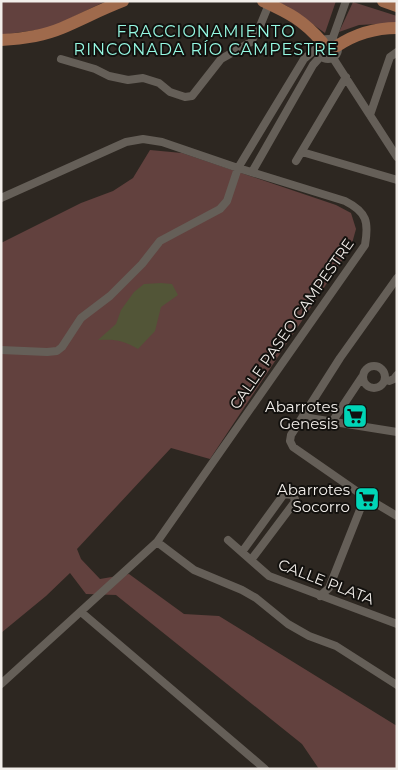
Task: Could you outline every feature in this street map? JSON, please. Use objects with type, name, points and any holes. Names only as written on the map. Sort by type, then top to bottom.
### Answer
[{"type":"main road","points":[[1,40],[22,39],[60,29],[123,1]]},
{"type":"main road","points":[[383,1],[397,6]]},
{"type":"main road","points":[[266,2],[283,10],[309,27],[329,47],[373,30],[397,28]]},
{"type":"street","points":[[62,60],[94,69],[109,76],[128,80],[143,78],[151,80],[159,83],[170,92],[186,97],[192,96],[221,58],[251,42],[260,26],[266,2]]},
{"type":"street","points":[[321,56],[327,59],[329,47],[345,4]]},
{"type":"street","points":[[252,172],[313,65],[329,47]]},
{"type":"street","points":[[329,47],[397,157]]},
{"type":"street","points":[[1,350],[57,351],[62,347],[81,318],[110,296],[142,264],[160,241],[220,208],[227,201],[238,168],[304,59],[329,47]]},
{"type":"street","points":[[370,115],[390,57],[397,52]]},
{"type":"street","points":[[296,161],[346,77]]},
{"type":"street","points":[[270,117],[280,123]]},
{"type":"street","name":"CALLE PASEO CAMPESTRE","points":[[1,198],[126,142],[144,139],[162,142],[238,168],[346,201],[358,207],[366,219],[367,232],[365,246],[156,542],[1,684]]},
{"type":"street","points":[[302,152],[397,180]]},
{"type":"street","points":[[397,278],[340,358],[291,435],[290,441],[293,447],[365,497],[397,516]]},
{"type":"street","points":[[332,422],[368,367],[375,366],[382,369],[385,379]]},
{"type":"street","points":[[385,379],[389,381],[397,375]]},
{"type":"street","points":[[362,377],[365,384],[372,388],[381,385],[385,379]]},
{"type":"street","points":[[302,417],[397,432]]},
{"type":"street","points":[[242,552],[284,494],[292,495],[295,499],[294,503],[251,560]]},
{"type":"street","points":[[320,596],[329,588],[365,497]]},
{"type":"street","name":"CALLE PLATA","points":[[228,540],[269,576],[397,624]]},
{"type":"street","points":[[156,542],[194,570],[242,590],[256,598],[288,624],[309,636],[336,646],[397,685]]},
{"type":"street","points":[[329,588],[337,601]]},
{"type":"street","points":[[81,612],[265,769]]},
{"type":"shaded area","points":[[1,1],[106,1],[50,28],[1,35]]},
{"type":"shaded area","points":[[275,1],[336,1],[325,33],[287,6]]},
{"type":"shaded area","points":[[353,2],[397,16],[397,23],[359,25],[339,32]]},
{"type":"shaded area","points":[[150,150],[182,153],[336,205],[351,213],[356,229],[351,247],[210,459],[171,448],[77,549],[81,559],[100,579],[129,574],[184,614],[219,616],[397,726],[397,769],[319,769],[302,744],[116,595],[86,594],[70,573],[46,596],[1,633],[1,243],[81,203],[113,191],[133,178]]},
{"type":"shaded area","points":[[144,284],[172,284],[178,295],[161,307],[155,331],[138,349],[119,341],[98,340],[116,324],[121,310],[134,292]]},
{"type":"place","name":"Abarrotes Genesis","points":[[355,416]]},
{"type":"place","name":"Abarrotes Socorro","points":[[367,499]]},
{"type":"district","name":"FRACCIONAMIENTO RINCONADA RÍO CAMPESTRE","points":[[206,40]]}]
